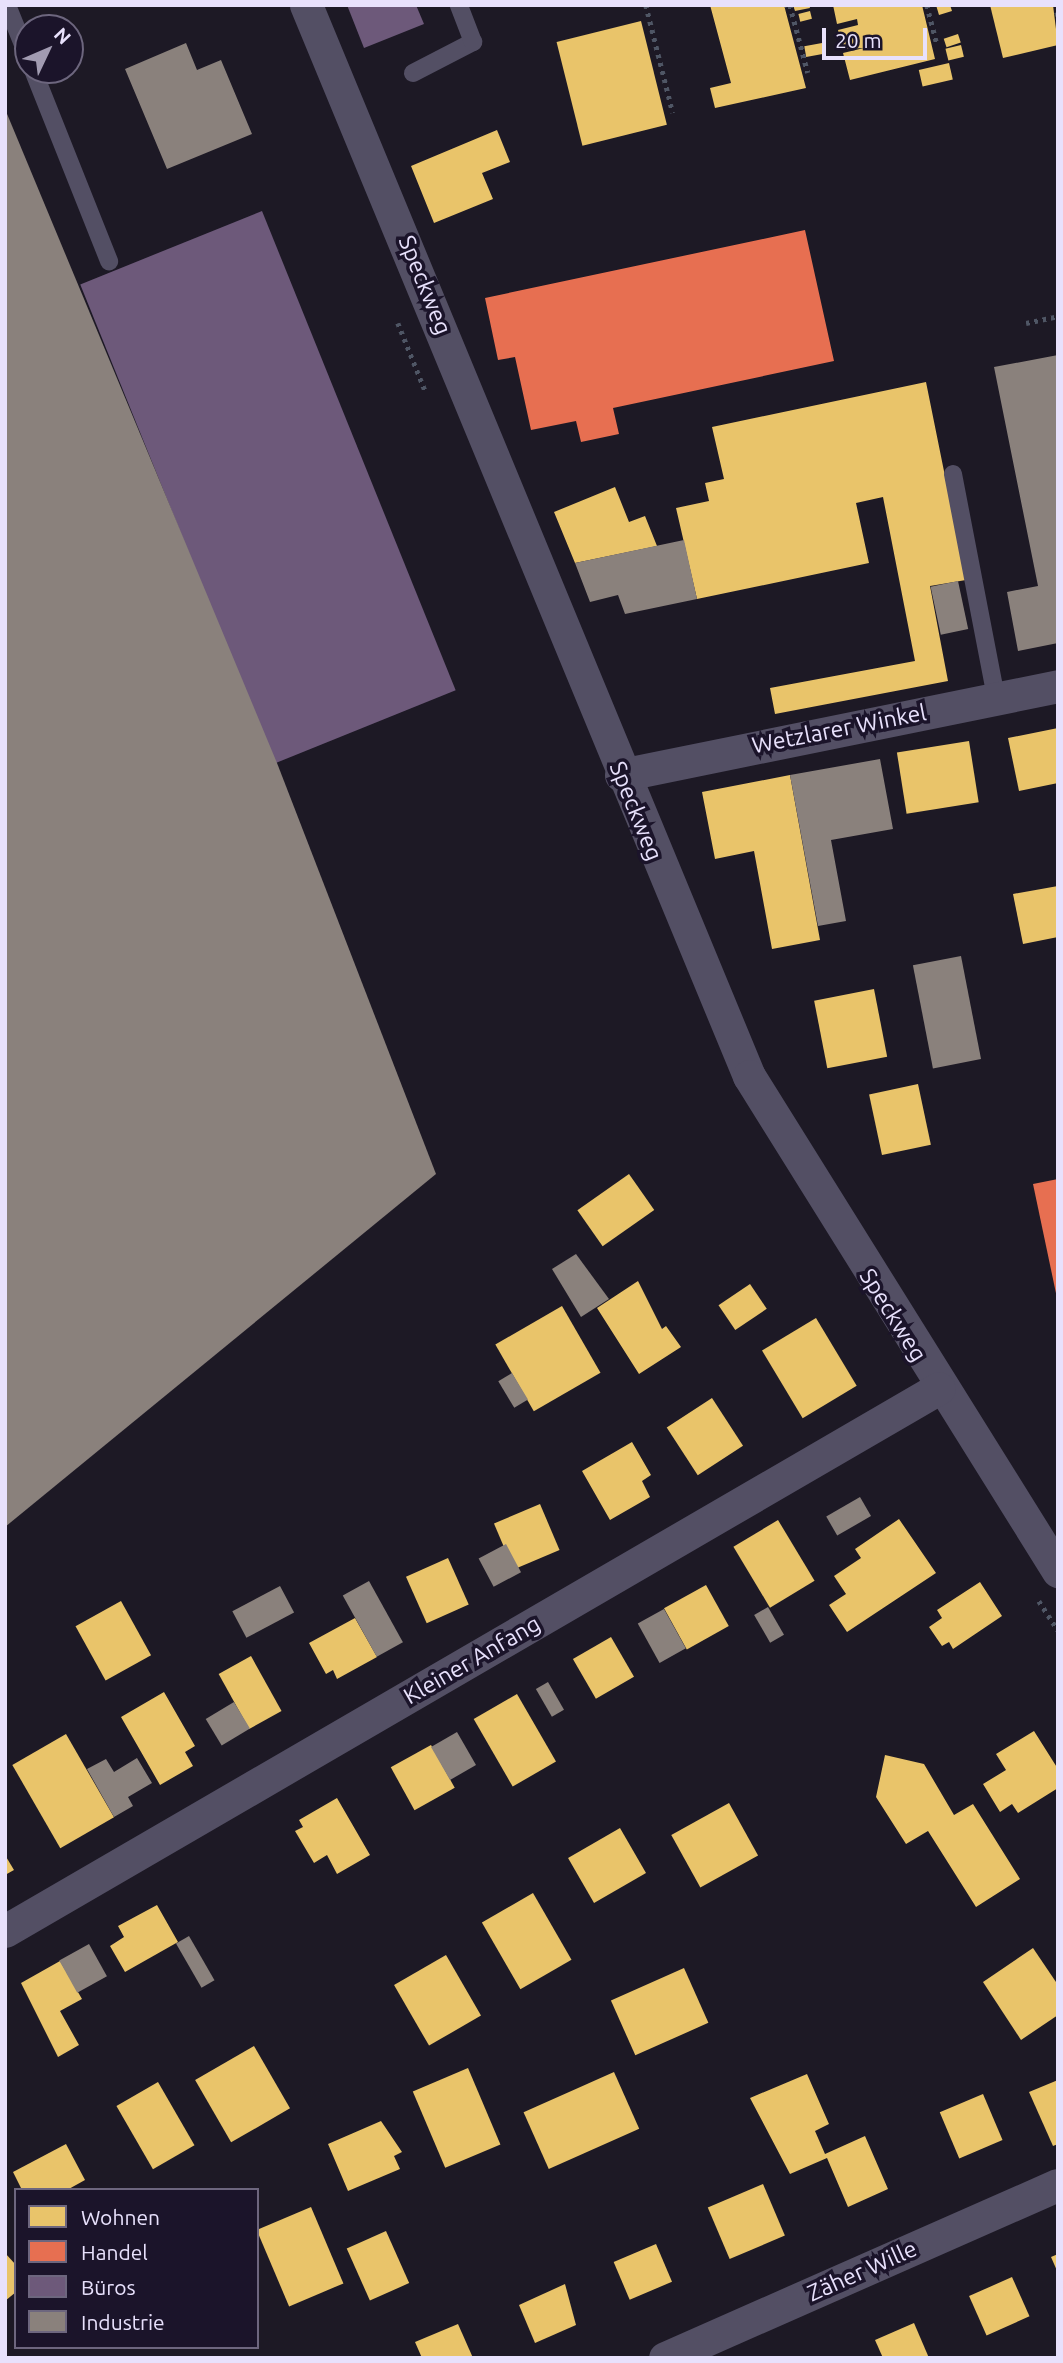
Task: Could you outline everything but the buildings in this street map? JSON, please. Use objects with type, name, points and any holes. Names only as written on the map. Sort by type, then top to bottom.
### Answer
[{"type":"street","name":"Speckweg","points":[[306,5],[419,267],[621,775],[749,1076],[939,1388],[1058,1571]]},
{"type":"street","name":"Wetzlarer Winkel","points":[[621,775],[1058,686]]},
{"type":"street","name":"Kleiner Anfang","points":[[5,1931],[939,1388]]},
{"type":"street","name":"Zäher Wille","points":[[665,2358],[1058,2185]]},
{"type":"lane","points":[[413,73],[473,42],[459,5]]},
{"type":"lane","points":[[39,84],[109,261]]},
{"type":"lane","points":[[953,474],[996,698]]},
{"type":"path","points":[[646,5],[673,113]]},
{"type":"path","points":[[786,5],[805,72]]},
{"type":"path","points":[[927,5],[934,41]]},
{"type":"path","points":[[646,39],[654,37]]},
{"type":"path","points":[[650,54],[658,52]]},
{"type":"path","points":[[659,89],[667,88]]},
{"type":"path","points":[[663,104],[671,103]]},
{"type":"path","points":[[1026,323],[1058,316]]}]
